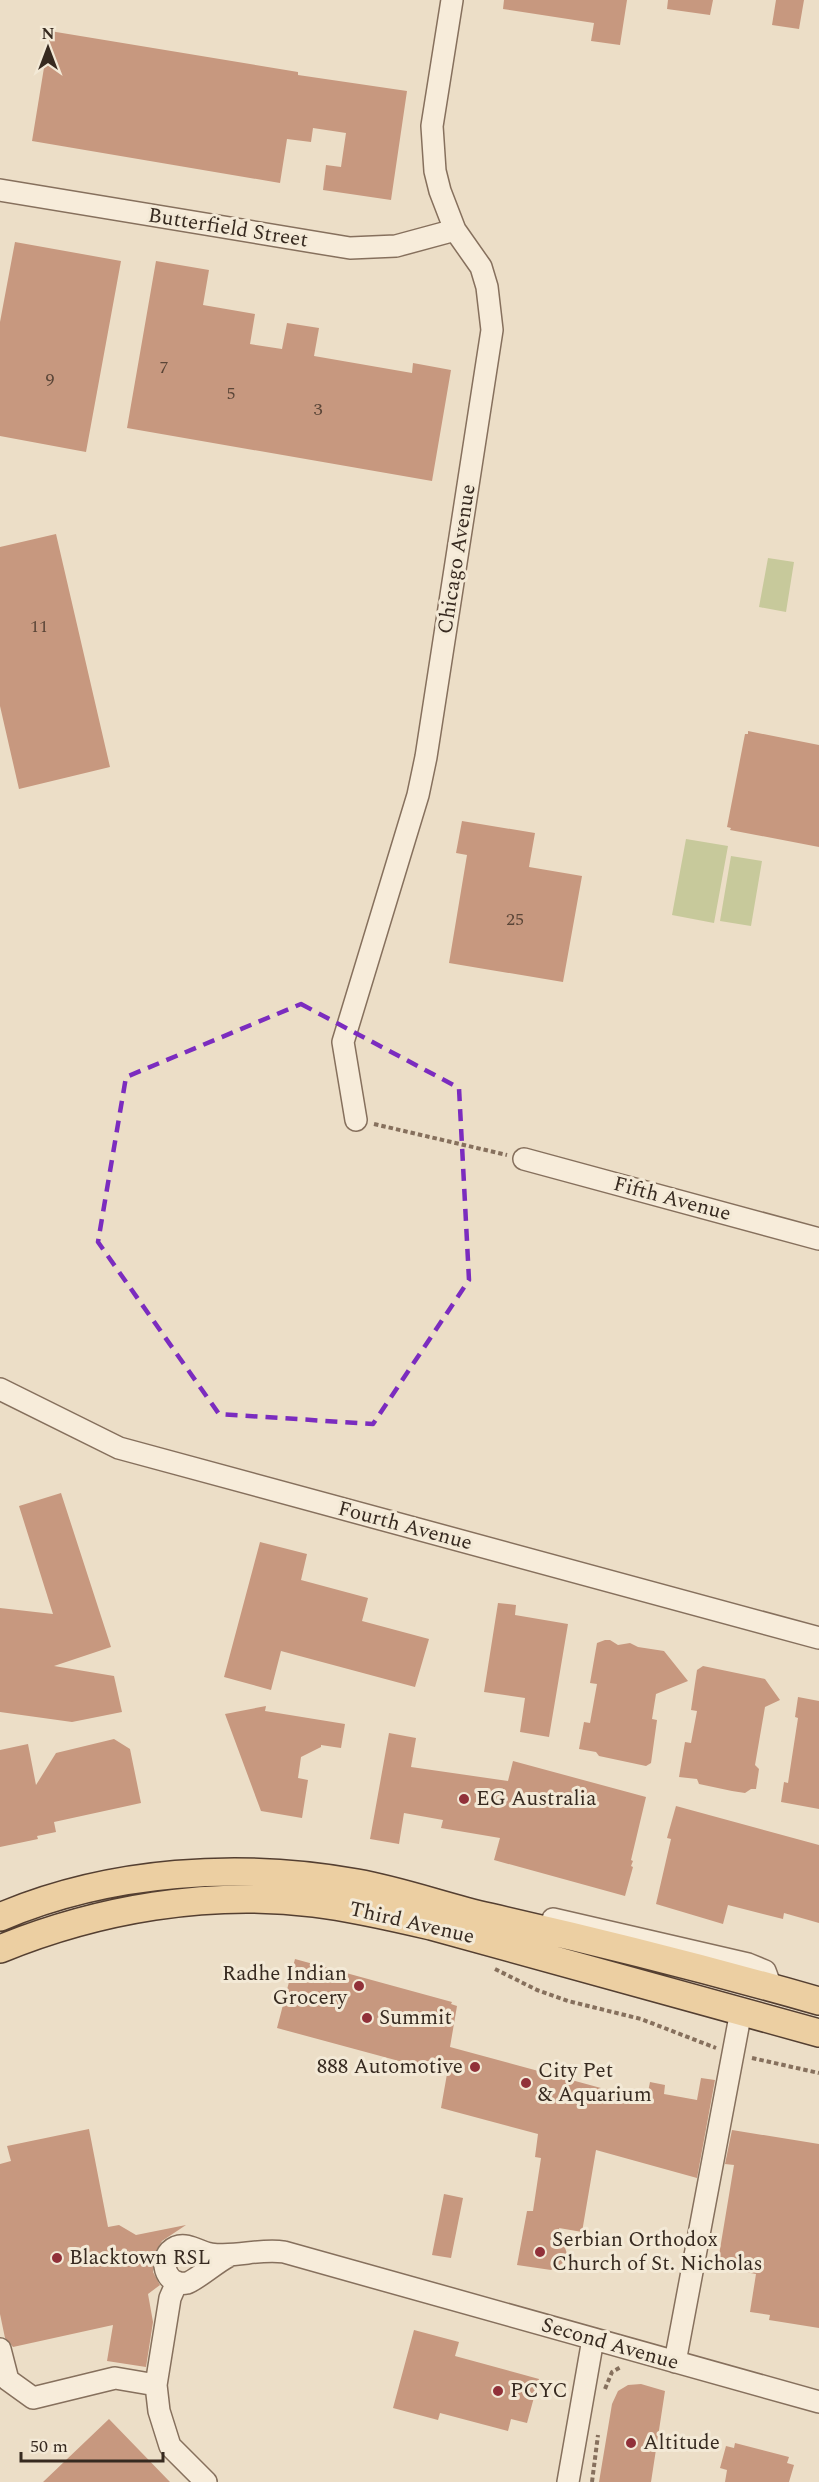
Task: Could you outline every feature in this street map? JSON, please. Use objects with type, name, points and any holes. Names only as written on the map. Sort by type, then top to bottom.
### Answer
[{"type":"main road","name":"Third Avenue","points":[[0,1917],[66,1895],[168,1875],[236,1872],[304,1876],[359,1884],[618,1947],[819,2001]]},
{"type":"main road","name":"Third Avenue","points":[[0,1949],[60,1927],[144,1908],[238,1899],[313,1902],[384,1914],[431,1926],[819,2033]]},
{"type":"street","name":"Chicago Avenue","points":[[356,1120],[343,1042],[418,795],[490,357],[492,320],[488,287],[481,267],[455,230],[435,171],[432,126],[452,0]]},
{"type":"street","name":"Butterfield Street","points":[[0,190],[350,248],[396,246],[455,230]]},
{"type":"street","name":"Fifth Avenue","points":[[524,1159],[819,1239]]},
{"type":"street","name":"Fourth Avenue","points":[[0,1389],[119,1448],[819,1638]]},
{"type":"street","points":[[675,2362],[741,2011]]},
{"type":"street","points":[[186,2246],[204,2253],[229,2256],[214,2263],[190,2282],[177,2282],[168,2275],[164,2263],[174,2248],[186,2246]]},
{"type":"street","name":"Second Avenue","points":[[229,2256],[262,2250],[277,2251],[819,2402]]},
{"type":"street","points":[[177,2282],[170,2298],[156,2385],[159,2411],[170,2446],[206,2482]]},
{"type":"street","points":[[568,2482],[593,2339]]},
{"type":"street","points":[[0,2349],[8,2380],[33,2398],[115,2378],[156,2385]]},
{"type":"path","points":[[356,1120],[524,1159]]},
{"type":"path","points":[[487,1964],[537,1990],[568,2001],[641,2019],[732,2053],[819,2073]]},
{"type":"path","points":[[603,2395],[612,2372],[628,2366]]},
{"type":"path","points":[[592,2482],[599,2428]]},
{"type":"highlighted area","points":[[301,1004],[459,1088],[469,1280],[373,1424],[219,1414],[98,1242],[126,1077]]},
{"type":"green space","points":[[768,558],[794,562],[786,612],[759,607]]},
{"type":"green space","points":[[686,839],[728,846],[714,923],[672,915]]},
{"type":"green space","points":[[731,856],[762,861],[751,926],[720,921]]},
{"type":"building","points":[[504,0],[627,0],[620,45],[591,41],[594,23],[503,9]]},
{"type":"building","points":[[668,0],[713,0],[710,15],[667,9]]},
{"type":"building","points":[[776,0],[804,0],[799,29],[772,25]]},
{"type":"building","points":[[50,31],[298,72],[298,75],[407,91],[391,200],[323,190],[326,165],[341,167],[346,133],[313,128],[311,142],[287,139],[280,183],[32,141]]},
{"type":"building","points":[[15,242],[121,261],[86,452],[0,436],[0,322]]},
{"type":"building","points":[[156,261],[209,270],[203,305],[255,314],[250,344],[282,349],[287,323],[319,328],[314,356],[412,373],[413,363],[451,370],[432,481],[127,428]]},
{"type":"building","points":[[56,534],[110,767],[19,789],[0,706],[0,547]]},
{"type":"building","points":[[748,731],[819,745],[819,847],[730,830],[731,828],[727,827],[745,734],[748,734]]},
{"type":"building","points":[[462,821],[535,833],[529,867],[582,876],[563,982],[449,963],[467,855],[456,853]]},
{"type":"building","points":[[61,1493],[111,1647],[54,1666],[114,1676],[122,1712],[72,1722],[0,1712],[0,1608],[53,1614],[19,1506]]},
{"type":"building","points":[[260,1542],[307,1554],[301,1580],[368,1598],[362,1621],[429,1639],[415,1687],[281,1651],[271,1690],[224,1677]]},
{"type":"building","points":[[498,1603],[516,1605],[515,1615],[568,1624],[549,1737],[520,1732],[525,1698],[484,1692]]},
{"type":"building","points":[[605,1640],[618,1645],[630,1643],[638,1647],[664,1651],[688,1681],[656,1694],[652,1719],[657,1720],[651,1763],[646,1766],[599,1756],[596,1752],[579,1749],[584,1722],[590,1723],[597,1684],[590,1683],[597,1643]]},
{"type":"building","points":[[703,1666],[765,1679],[780,1700],[765,1707],[755,1765],[759,1769],[756,1789],[745,1793],[732,1791],[699,1784],[697,1779],[679,1777],[685,1742],[691,1743],[697,1711],[691,1710],[697,1670]]},
{"type":"building","points":[[798,1697],[819,1701],[819,1809],[781,1802],[784,1782],[788,1783],[798,1718],[795,1717]]},
{"type":"building","points":[[266,1706],[265,1711],[345,1724],[341,1748],[321,1745],[301,1757],[298,1778],[308,1780],[302,1818],[261,1811],[225,1714]]},
{"type":"building","points":[[389,1733],[416,1738],[411,1767],[508,1781],[513,1761],[646,1797],[631,1860],[633,1867],[625,1896],[494,1860],[500,1838],[441,1828],[443,1820],[404,1813],[399,1844],[370,1839]]},
{"type":"building","points":[[114,1739],[130,1749],[141,1803],[54,1822],[56,1832],[37,1836],[38,1839],[0,1847],[0,1750],[28,1744],[36,1785],[56,1753]]},
{"type":"building","points":[[676,1806],[819,1845],[819,1923],[784,1913],[783,1919],[728,1905],[723,1924],[656,1904],[671,1839],[667,1838]]},
{"type":"building","points":[[295,1959],[452,2002],[451,2004],[457,2006],[450,2047],[612,2091],[647,2097],[650,2082],[665,2085],[664,2094],[697,2100],[701,2078],[715,2080],[697,2178],[596,2150],[582,2232],[559,2228],[567,2254],[566,2261],[551,2270],[517,2265],[527,2211],[533,2211],[541,2158],[535,2157],[538,2134],[441,2108],[447,2074],[277,2028]]},
{"type":"building","name":"Blacktown RSL","points":[[89,2129],[108,2227],[119,2225],[136,2235],[186,2225],[162,2241],[154,2254],[153,2272],[160,2285],[148,2294],[153,2322],[146,2367],[107,2361],[113,2325],[13,2347],[5,2338],[0,2314],[0,2164],[11,2161],[7,2146]]},
{"type":"building","points":[[732,2130],[819,2144],[819,2328],[769,2320],[770,2315],[750,2312],[756,2274],[717,2267],[734,2165],[725,2164]]},
{"type":"building","points":[[444,2194],[463,2198],[451,2258],[432,2255]]},
{"type":"building","points":[[414,2330],[459,2342],[455,2356],[539,2379],[527,2423],[511,2419],[508,2431],[440,2413],[438,2420],[393,2408]]},
{"type":"building","name":"Altitude","points":[[641,2384],[665,2391],[651,2482],[599,2482],[612,2404],[618,2391],[628,2385]]},
{"type":"building","points":[[109,2419],[170,2482],[43,2482]]},
{"type":"building","points":[[735,2443],[789,2457],[787,2463],[794,2465],[789,2482],[725,2482],[727,2470],[720,2468],[726,2446],[734,2448]]},
{"type":"place","name":"EG Australia","points":[[464,1799]]},
{"type":"place","name":"Radhe Indian Grocery","points":[[359,1986]]},
{"type":"place","name":"Summit","points":[[367,2018]]},
{"type":"place","name":"888 Automotive","points":[[475,2067]]},
{"type":"place","name":"City Pet & Aquarium","points":[[526,2083]]},
{"type":"place","name":"Serbian Orthodox Church of St. Nicholas","points":[[540,2252]]},
{"type":"place","name":"Blacktown RSL","points":[[57,2258]]},
{"type":"place","name":"PCYC","points":[[498,2391]]},
{"type":"place","name":"Altitude","points":[[631,2443]]}]
